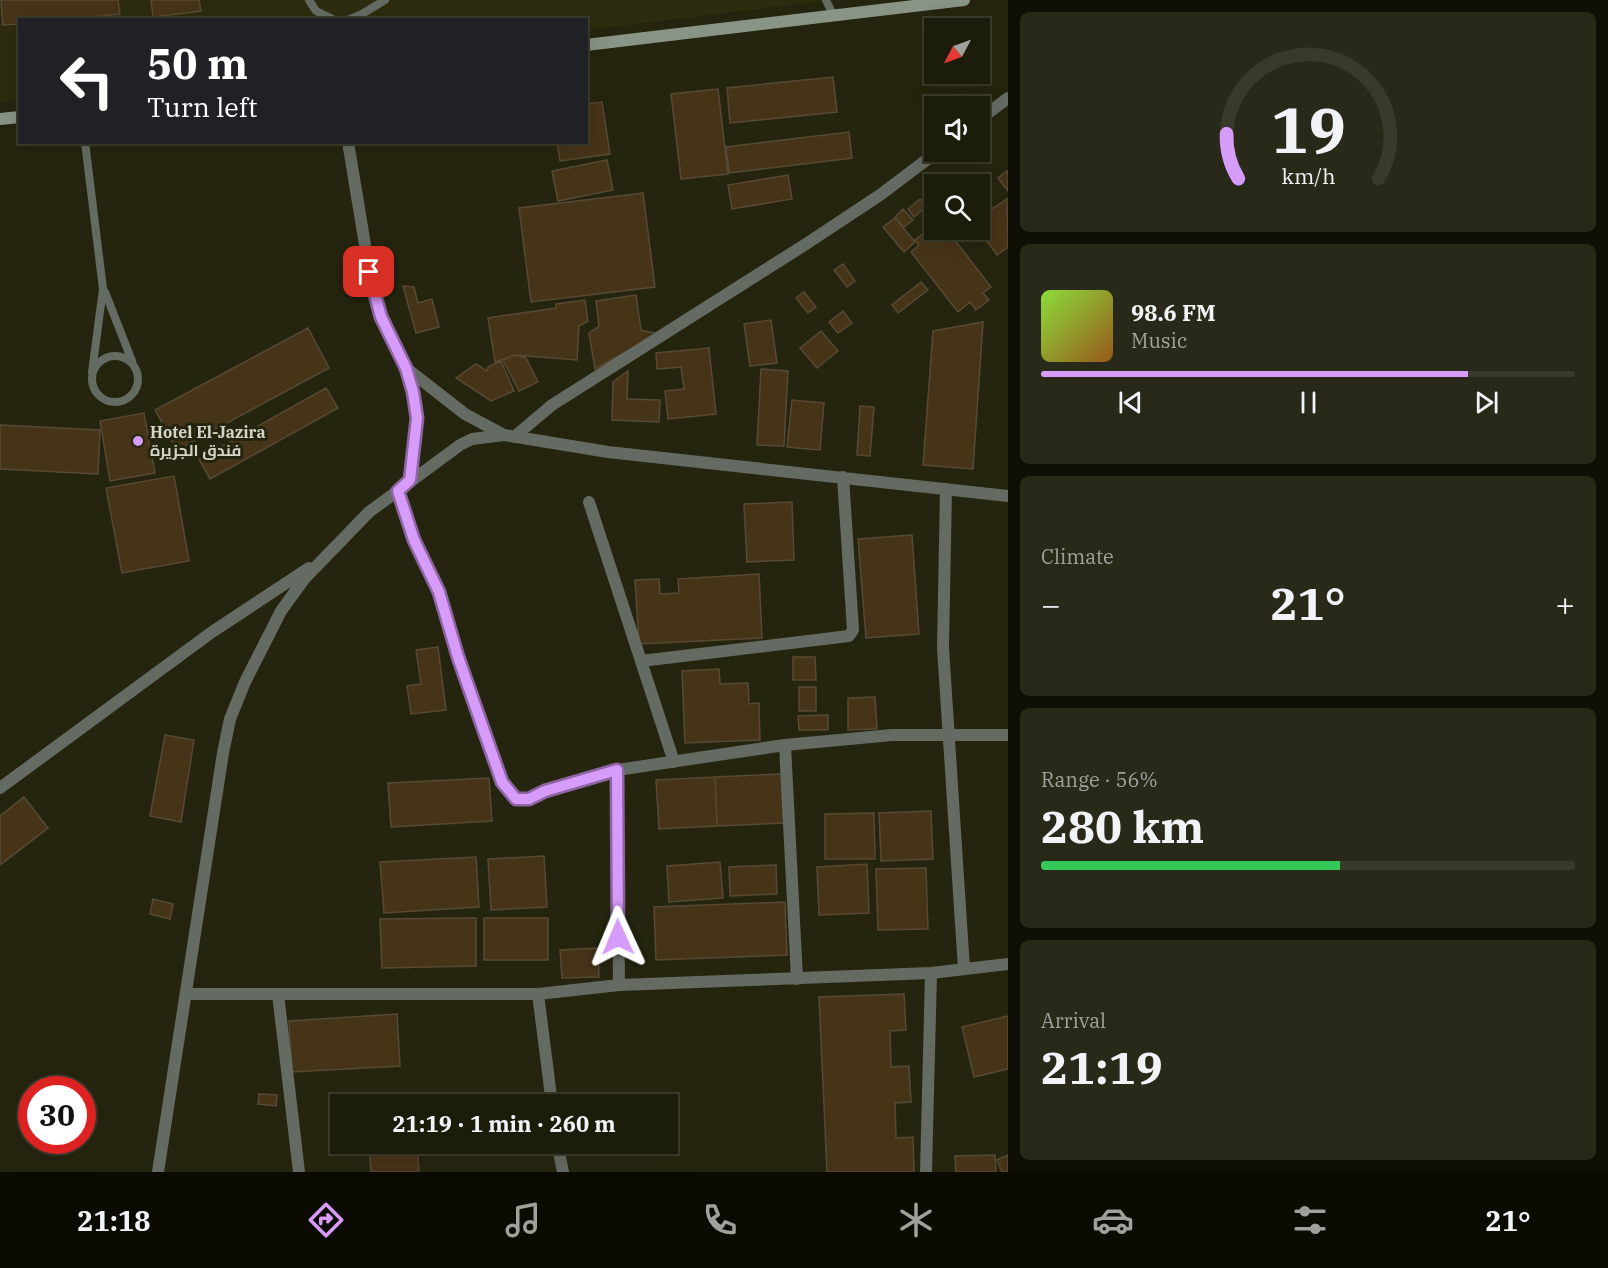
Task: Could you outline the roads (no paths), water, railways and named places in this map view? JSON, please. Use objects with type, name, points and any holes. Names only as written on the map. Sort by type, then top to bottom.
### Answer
[{"type":"street","points":[[588,45],[964,0]]},
{"type":"street","points":[[990,112],[1008,98]]},
{"type":"street","points":[[0,119],[18,117]]},
{"type":"street","points":[[348,144],[373,293],[381,317],[406,368],[417,418],[410,480]]},
{"type":"street","points":[[509,436],[552,405],[806,244],[880,195],[924,162]]},
{"type":"street","points":[[406,368],[465,414],[509,436]]},
{"type":"street","points":[[158,1172],[230,719],[262,645],[281,611],[305,578],[369,512],[410,480],[472,439],[509,436],[608,452],[1008,496]]},
{"type":"street","points":[[641,661],[849,636],[853,630],[843,477]]},
{"type":"street","points":[[946,489],[943,648],[964,969]]},
{"type":"street","points":[[398,491],[414,540],[439,592],[458,657],[502,782],[510,795],[516,799],[529,799],[545,791],[617,770],[785,745],[892,735],[1008,735]]},
{"type":"street","points":[[589,502],[674,762]]},
{"type":"street","points":[[0,788],[212,632],[324,559]]},
{"type":"street","points":[[785,745],[796,979]]},
{"type":"street","points":[[617,770],[619,985]]},
{"type":"street","points":[[186,994],[538,994],[619,985],[931,973],[1008,964]]},
{"type":"street","points":[[926,1172],[931,973]]},
{"type":"street","points":[[279,994],[299,1172]]},
{"type":"street","points":[[538,994],[551,1094]]},
{"type":"street","points":[[559,1154],[561,1171]]},
{"type":"lane","points":[[309,0],[316,11],[331,18]]},
{"type":"lane","points":[[353,18],[385,0]]},
{"type":"lane","points":[[826,0],[833,15]]},
{"type":"lane","points":[[85,144],[103,289],[92,383],[98,395],[105,400],[120,402],[136,390],[138,376],[103,289]]},
{"type":"lane","points":[[92,372],[96,365],[107,357],[123,357],[133,364]]},
{"type":"place","name":"Hotel El-Jazira فندق الجزيرة","points":[[138,441]]}]
